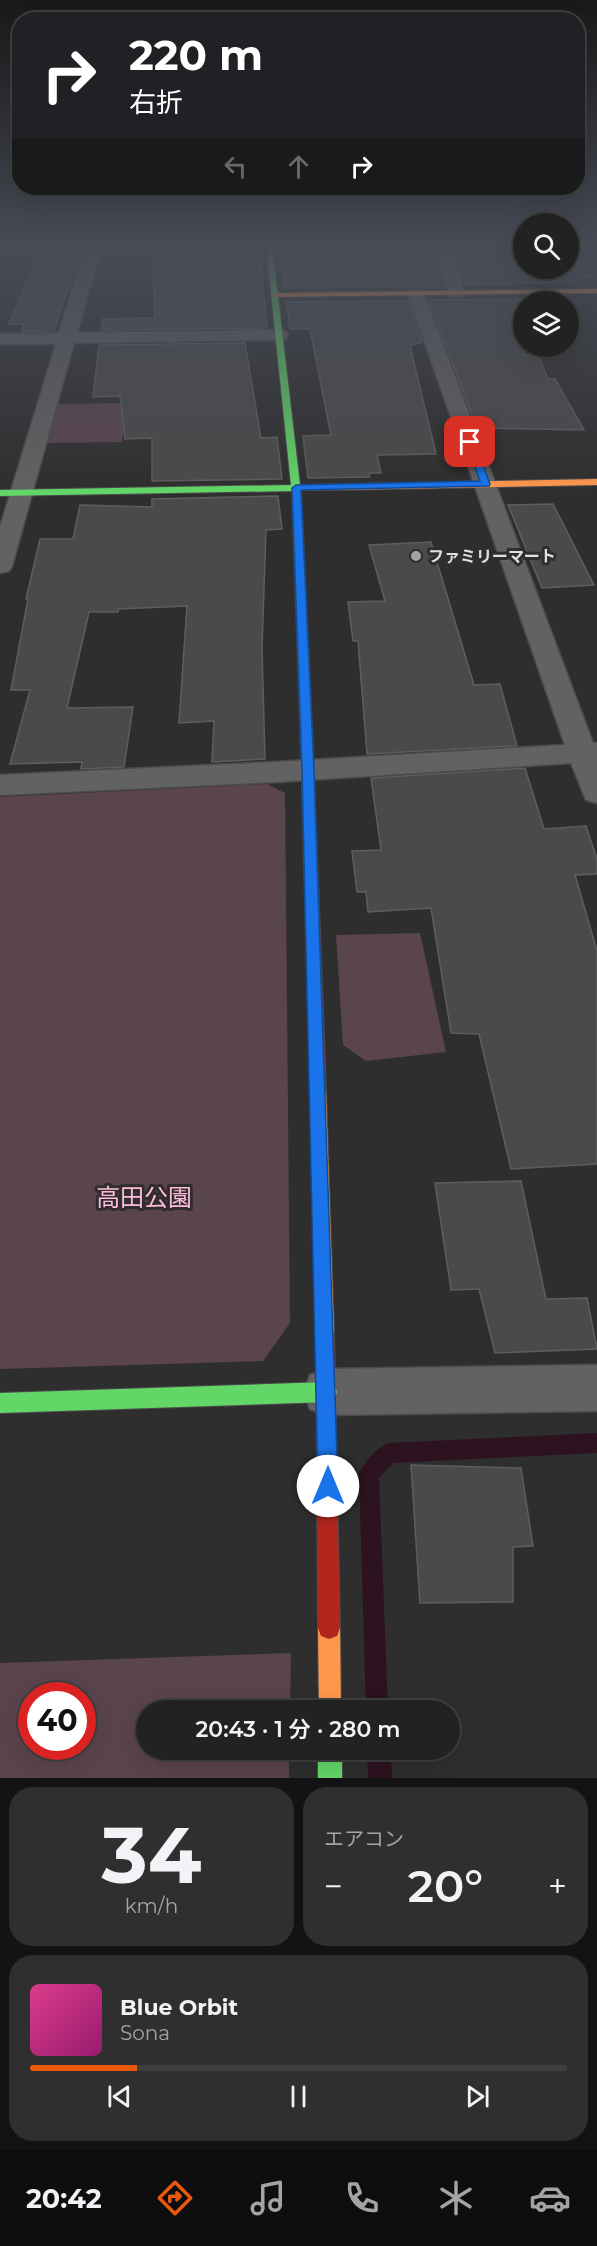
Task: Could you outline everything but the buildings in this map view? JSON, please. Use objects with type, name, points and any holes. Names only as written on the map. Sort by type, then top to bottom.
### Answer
[{"type":"street","points":[[0,566],[11,493],[70,328]]},
{"type":"street","points":[[278,328],[296,488],[308,770],[327,1392],[330,1700]]},
{"type":"street","points":[[429,328],[486,484],[590,752],[597,793]]},
{"type":"street","points":[[0,339],[279,335]]},
{"type":"street","points":[[11,493],[597,482]]},
{"type":"street","points":[[0,785],[308,770],[590,752]]},
{"type":"street","points":[[0,1403],[327,1392],[597,1389]]},
{"type":"street","points":[[330,1760],[330,1778]]},
{"type":"green space","points":[[146,403],[143,429],[124,430],[122,442],[46,443],[56,404]]},
{"type":"green space","name":"高田公園","points":[[267,784],[285,793],[290,1323],[263,1361],[0,1369],[0,797]]},
{"type":"green space","points":[[420,933],[446,1052],[366,1061],[343,1045],[336,935]]},
{"type":"green space","points":[[291,1653],[290,1700],[136,1700],[136,1760],[289,1760],[289,1778],[0,1778],[0,1663]]},
{"type":"waterway","points":[[377,1700],[369,1474],[388,1453],[597,1443]]},
{"type":"waterway","points":[[379,1760],[380,1778]]},
{"type":"traffic: fast","points":[[278,328],[296,488],[307,749]]},
{"type":"traffic: fast","points":[[0,493],[340,487]]},
{"type":"traffic: fast","points":[[0,1403],[327,1392]]},
{"type":"traffic: fast","points":[[330,1760],[330,1778]]},
{"type":"traffic: slow","points":[[340,487],[597,482]]},
{"type":"traffic: slow","points":[[318,1092],[325,1333]]},
{"type":"traffic: slow","points":[[329,1628],[330,1700]]},
{"type":"traffic: jam","points":[[307,749],[318,1092]]},
{"type":"traffic: jam","points":[[325,1333],[329,1628]]},
{"type":"place","name":"ファミリーマート","points":[[416,556]]},
{"type":"route","points":[[328,1486],[308,770],[296,488],[486,484],[470,442]]}]
